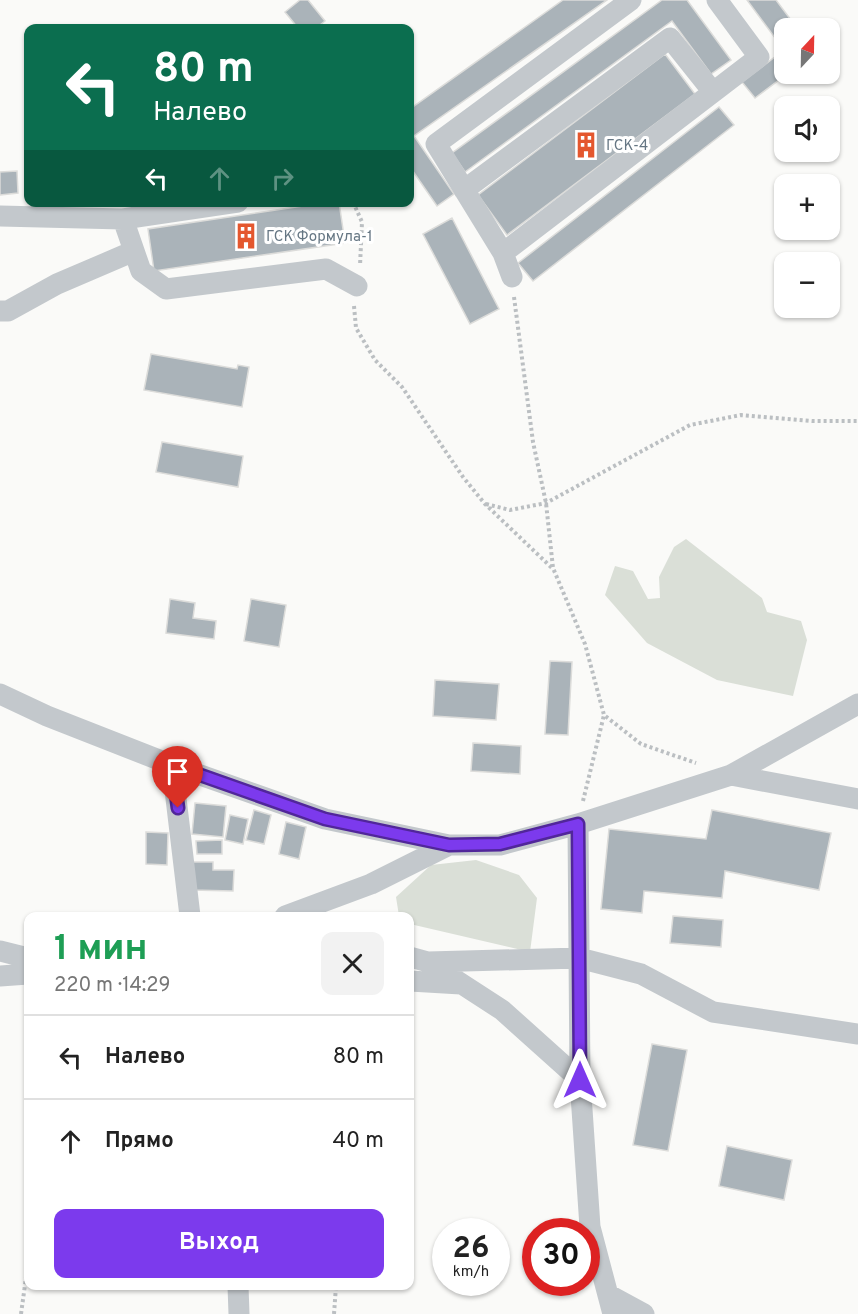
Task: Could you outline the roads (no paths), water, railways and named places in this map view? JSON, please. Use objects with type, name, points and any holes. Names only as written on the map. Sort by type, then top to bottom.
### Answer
[{"type":"street","points":[[512,278],[503,253],[436,144],[631,0]]},
{"type":"street","points":[[503,253],[759,57],[717,0]]},
{"type":"street","points":[[464,190],[670,38],[713,92]]},
{"type":"street","points":[[0,216],[123,219],[204,207]]},
{"type":"street","points":[[123,219],[141,271],[166,289],[326,269],[357,286]]},
{"type":"street","points":[[0,311],[8,311],[57,284],[134,251]]},
{"type":"street","points":[[0,694],[47,716],[172,765],[325,819],[449,845],[500,844],[578,824],[731,775],[858,704]]},
{"type":"street","points":[[172,765],[190,912]]},
{"type":"street","points":[[731,775],[858,799]]},
{"type":"street","points":[[578,824],[580,1080],[590,1227],[611,1304],[644,1314]]},
{"type":"street","points":[[296,912],[371,885],[449,845]]},
{"type":"street","points":[[0,951],[24,957]]},
{"type":"street","points":[[419,959],[579,958],[641,974],[713,1012],[858,1034]]},
{"type":"street","points":[[419,959],[502,1010],[580,1080]]},
{"type":"street","points":[[0,976],[24,974]]},
{"type":"street","points":[[414,981],[462,984]]},
{"type":"street","points":[[238,1290],[239,1314]]},
{"type":"place","name":"ГСК-4","points":[[586,145]]},
{"type":"place","name":"ГСК Формула-1","points":[[246,236]]}]
